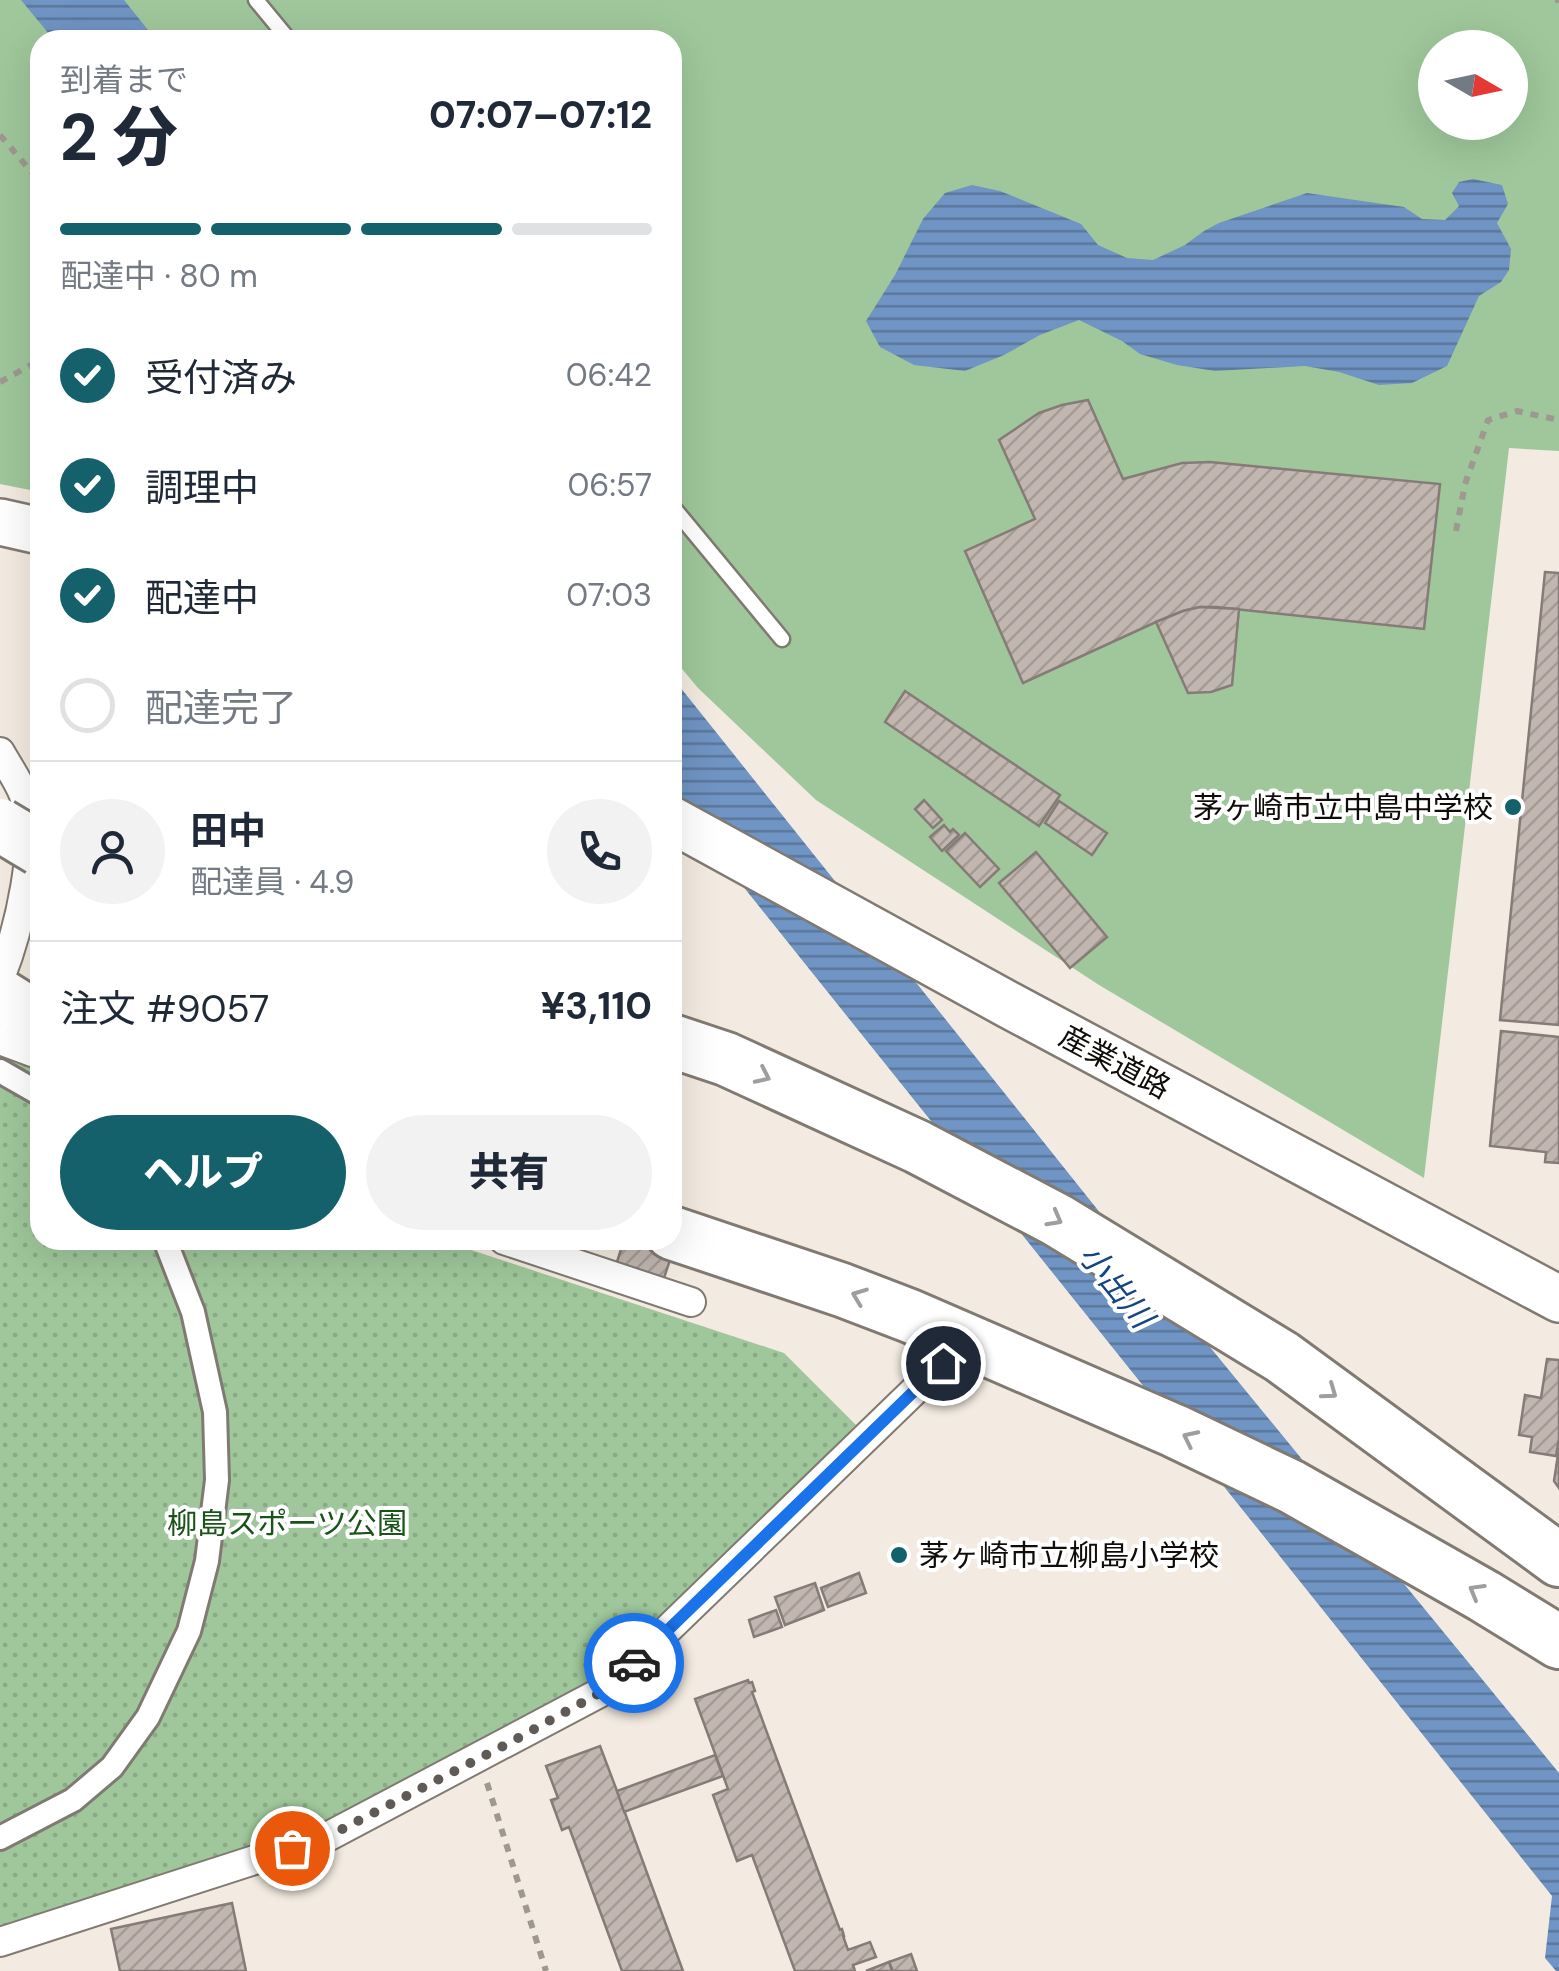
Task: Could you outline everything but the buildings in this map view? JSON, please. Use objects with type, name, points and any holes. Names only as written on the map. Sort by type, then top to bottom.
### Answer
[{"type":"highway","points":[[0,825],[30,844]]},
{"type":"highway","points":[[0,995],[30,1014]]},
{"type":"highway","points":[[682,1044],[726,1059],[918,1148],[1057,1220],[1282,1357],[1559,1560]]},
{"type":"highway","points":[[682,1237],[910,1316],[1175,1431],[1292,1487],[1559,1642]]},
{"type":"main road","points":[[0,522],[30,529]]},
{"type":"main road","name":"産業道路","points":[[682,825],[1559,1299]]},
{"type":"street","points":[[0,752],[24,796],[29,823],[26,885],[12,948],[0,978]]},
{"type":"street","points":[[0,1040],[30,1051]]},
{"type":"street","points":[[0,1071],[30,1088]]},
{"type":"street","points":[[0,1838],[72,1800],[112,1767],[148,1717],[189,1631],[206,1561],[216,1480],[215,1412],[193,1312],[169,1250]]},
{"type":"street","points":[[534,1250],[691,1302]]},
{"type":"street","points":[[0,1942],[329,1836],[605,1690],[943,1363]]},
{"type":"lane","points":[[256,0],[281,30]]},
{"type":"lane","points":[[682,518],[782,639]]},
{"type":"path","points":[[0,136],[30,170]]},
{"type":"path","points":[[0,382],[30,366]]},
{"type":"path","points":[[1456,531],[1466,484],[1488,420],[1517,411],[1559,420]]},
{"type":"path","points":[[480,1758],[546,1971]]},
{"type":"green space","points":[[0,0],[1559,0],[1559,451],[1509,448],[1424,1178],[1099,985],[816,800],[682,669],[682,30],[30,30],[30,490],[0,484]]},
{"type":"green space","name":"柳島スポーツ公園","points":[[0,1052],[30,1064],[30,1250],[471,1250],[784,1353],[856,1425],[601,1678],[322,1823],[0,1931]]},
{"type":"water","points":[[21,0],[124,0],[148,30],[46,30]]},
{"type":"water","points":[[1473,179],[1502,185],[1508,204],[1497,223],[1511,249],[1509,270],[1501,282],[1479,296],[1447,366],[1412,383],[1379,385],[1305,366],[1215,371],[1177,365],[1140,354],[1079,320],[965,371],[914,365],[880,347],[866,321],[923,219],[945,193],[972,185],[1000,191],[1081,224],[1098,245],[1127,258],[1153,260],[1219,223],[1307,193],[1404,207],[1422,219],[1445,220],[1459,206],[1452,193],[1459,182]]},
{"type":"water","name":"小出川","points":[[682,690],[1101,1214],[1559,1773],[1559,1971],[1545,1958],[1552,1896],[682,810]]},
{"type":"way so far","points":[[292,1848],[329,1836],[511,1742],[605,1690],[634,1663]]},
{"type":"place","name":"茅ヶ崎市立中島中学校","points":[[1513,807]]},
{"type":"place","name":"茅ヶ崎市立柳島小学校","points":[[899,1555]]},
{"type":"route","points":[[634,1663],[943,1363]]}]
